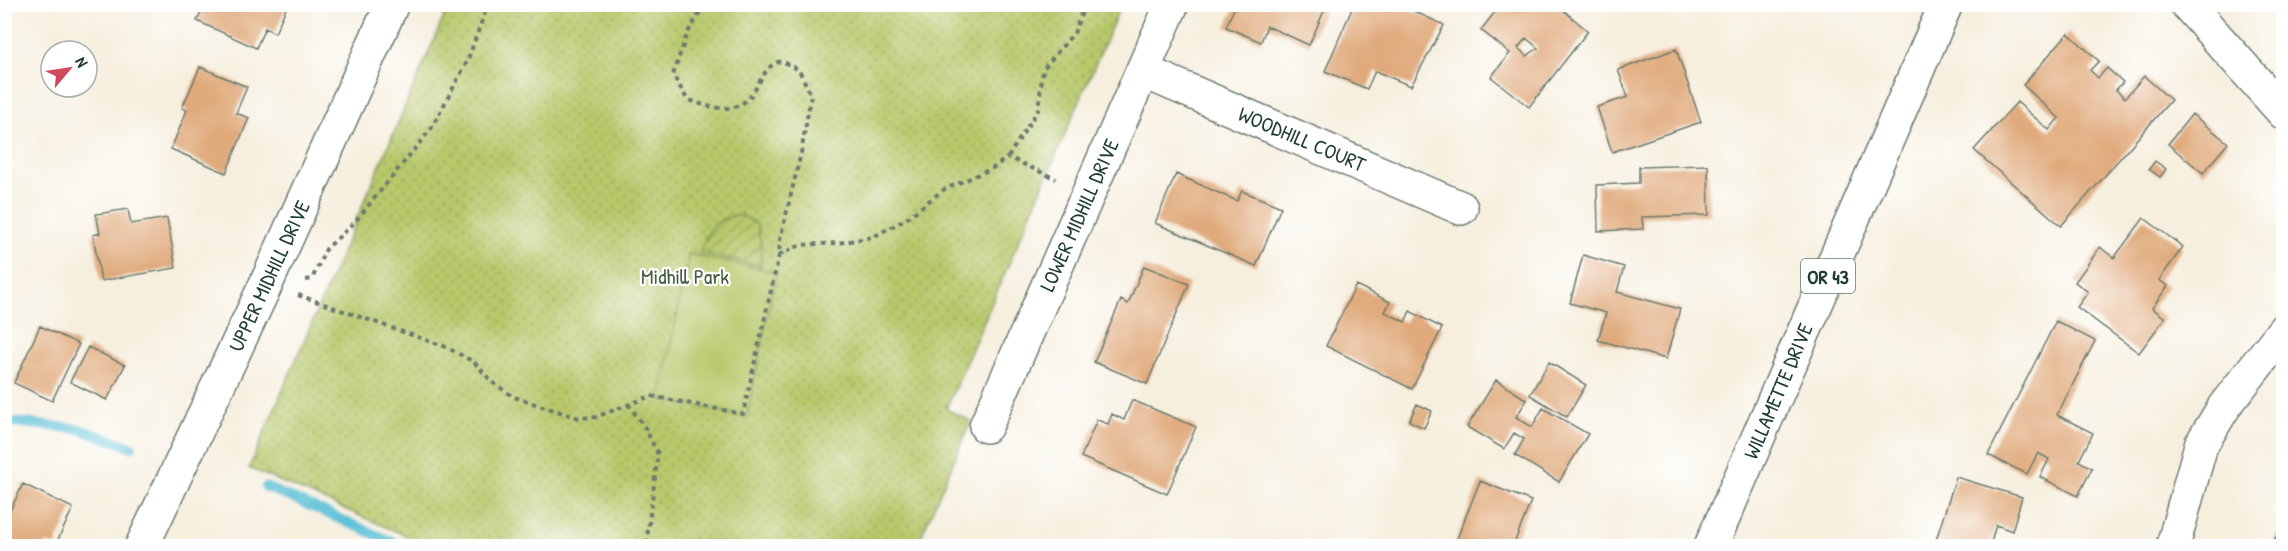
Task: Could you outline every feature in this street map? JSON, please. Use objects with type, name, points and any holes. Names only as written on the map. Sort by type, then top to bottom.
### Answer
[{"type":"street","name":"UPPER MIDHILL DRIVE","points":[[142,546],[266,284],[392,4]]},
{"type":"street","name":"LOWER MIDHILL DRIVE","points":[[986,426],[1172,4]]},
{"type":"street","name":"WILLAMETTE DRIVE","points":[[1711,546],[1946,4]]},
{"type":"street","points":[[2187,4],[2283,113]]},
{"type":"street","name":"WOODHILL COURT","points":[[1143,71],[1461,208]]},
{"type":"street","points":[[2173,546],[2201,445],[2224,407],[2283,330]]},
{"type":"path","points":[[266,284],[312,279],[326,249],[355,222],[410,156],[431,129],[452,93],[467,62],[488,4]]},
{"type":"path","points":[[266,284],[446,346],[474,362],[492,382],[525,400],[579,418],[596,417],[651,396],[743,414],[801,153],[811,94],[799,70],[782,61],[769,67],[753,96],[731,108],[718,108],[687,99],[673,75],[687,34],[705,4]]},
{"type":"path","points":[[779,255],[801,245],[873,237],[906,219],[943,190],[993,168],[1008,157],[1038,110],[1044,69],[1074,33],[1084,4]]},
{"type":"path","points":[[1008,157],[1053,178]]},
{"type":"path","points":[[628,404],[645,426],[658,454],[646,546]]},
{"type":"green space","name":"Midhill Park","points":[[449,5],[1121,5],[946,409],[971,421],[917,546],[430,546],[249,468]]},
{"type":"green space","points":[[741,215],[757,224],[761,245],[761,266],[700,252],[714,225],[725,218]]},
{"type":"green space","points":[[689,254],[776,272],[747,417],[660,399]]},
{"type":"building","points":[[205,4],[288,4],[275,33],[265,28],[256,48],[197,21]]},
{"type":"building","points":[[1236,4],[1327,4],[1309,45],[1267,26],[1261,42],[1226,27]]},
{"type":"building","points":[[1354,4],[1398,4],[1444,25],[1411,86],[1375,71],[1367,89],[1325,71]]},
{"type":"building","points":[[1501,4],[1556,4],[1588,31],[1529,107],[1491,77],[1510,53],[1481,30]],"holes":[[[1526,38],[1538,48],[1527,56],[1518,48]]]},
{"type":"building","points":[[2068,33],[2099,61],[2090,70],[2098,78],[2107,68],[2123,82],[2116,90],[2125,98],[2144,76],[2171,100],[2061,226],[1974,150],[2017,102],[2049,130],[2059,118],[2023,85]]},
{"type":"building","points":[[1676,49],[1701,122],[1612,152],[1597,107],[1628,97],[1618,70]]},
{"type":"building","points":[[200,67],[247,87],[236,113],[249,118],[226,173],[171,149],[187,110],[182,108]]},
{"type":"building","points":[[2192,114],[2228,143],[2203,173],[2168,144]]},
{"type":"building","points":[[2155,161],[2166,169],[2160,177],[2149,169]]},
{"type":"building","points":[[1708,165],[1709,215],[1642,217],[1643,229],[1598,231],[1597,185],[1639,183],[1639,167]]},
{"type":"building","points":[[1176,174],[1237,201],[1242,191],[1281,207],[1256,266],[1155,223]]},
{"type":"building","points":[[128,209],[131,224],[167,218],[176,268],[101,281],[93,235],[100,233],[96,214]]},
{"type":"building","points":[[2144,218],[2183,247],[2159,280],[2168,286],[2152,308],[2165,318],[2139,353],[2077,307],[2088,292],[2075,282],[2100,247],[2114,258]]},
{"type":"building","points":[[1583,255],[1624,267],[1617,292],[1680,309],[1666,359],[1598,340],[1606,313],[1570,303]]},
{"type":"building","points":[[1144,266],[1189,284],[1147,384],[1094,362],[1121,300],[1128,304]]},
{"type":"building","points":[[1356,285],[1390,302],[1385,312],[1405,322],[1410,311],[1442,328],[1412,389],[1326,346]]},
{"type":"building","points":[[2056,321],[2095,341],[2057,415],[2093,433],[2079,461],[2092,468],[2078,496],[2040,477],[2049,459],[2038,453],[2027,474],[1988,455]]},
{"type":"building","points":[[40,326],[79,344],[52,401],[14,383]]},
{"type":"building","points":[[88,347],[125,365],[107,400],[70,382]]},
{"type":"building","points":[[1549,362],[1586,385],[1567,417],[1530,395]]},
{"type":"building","points":[[1496,380],[1527,400],[1516,417],[1532,427],[1543,408],[1588,434],[1559,482],[1515,455],[1524,439],[1514,433],[1504,449],[1467,427]]},
{"type":"building","points":[[1132,400],[1196,427],[1167,494],[1081,457],[1097,420],[1108,424],[1112,414],[1124,420]]},
{"type":"building","points":[[1417,404],[1432,411],[1424,428],[1409,421]]},
{"type":"building","points":[[1956,477],[2022,497],[2012,531],[1996,525],[1990,546],[1934,546]]},
{"type":"building","points":[[1480,481],[1531,501],[1513,546],[1454,546]]},
{"type":"building","points":[[23,484],[73,508],[55,546],[47,543],[45,546],[4,546],[4,523]]},
{"type":"building","points":[[2284,524],[2284,546],[2271,546]]},
{"type":"waterway","points":[[4,421],[79,429],[132,447]]},
{"type":"waterway","points":[[266,487],[402,546]]}]
